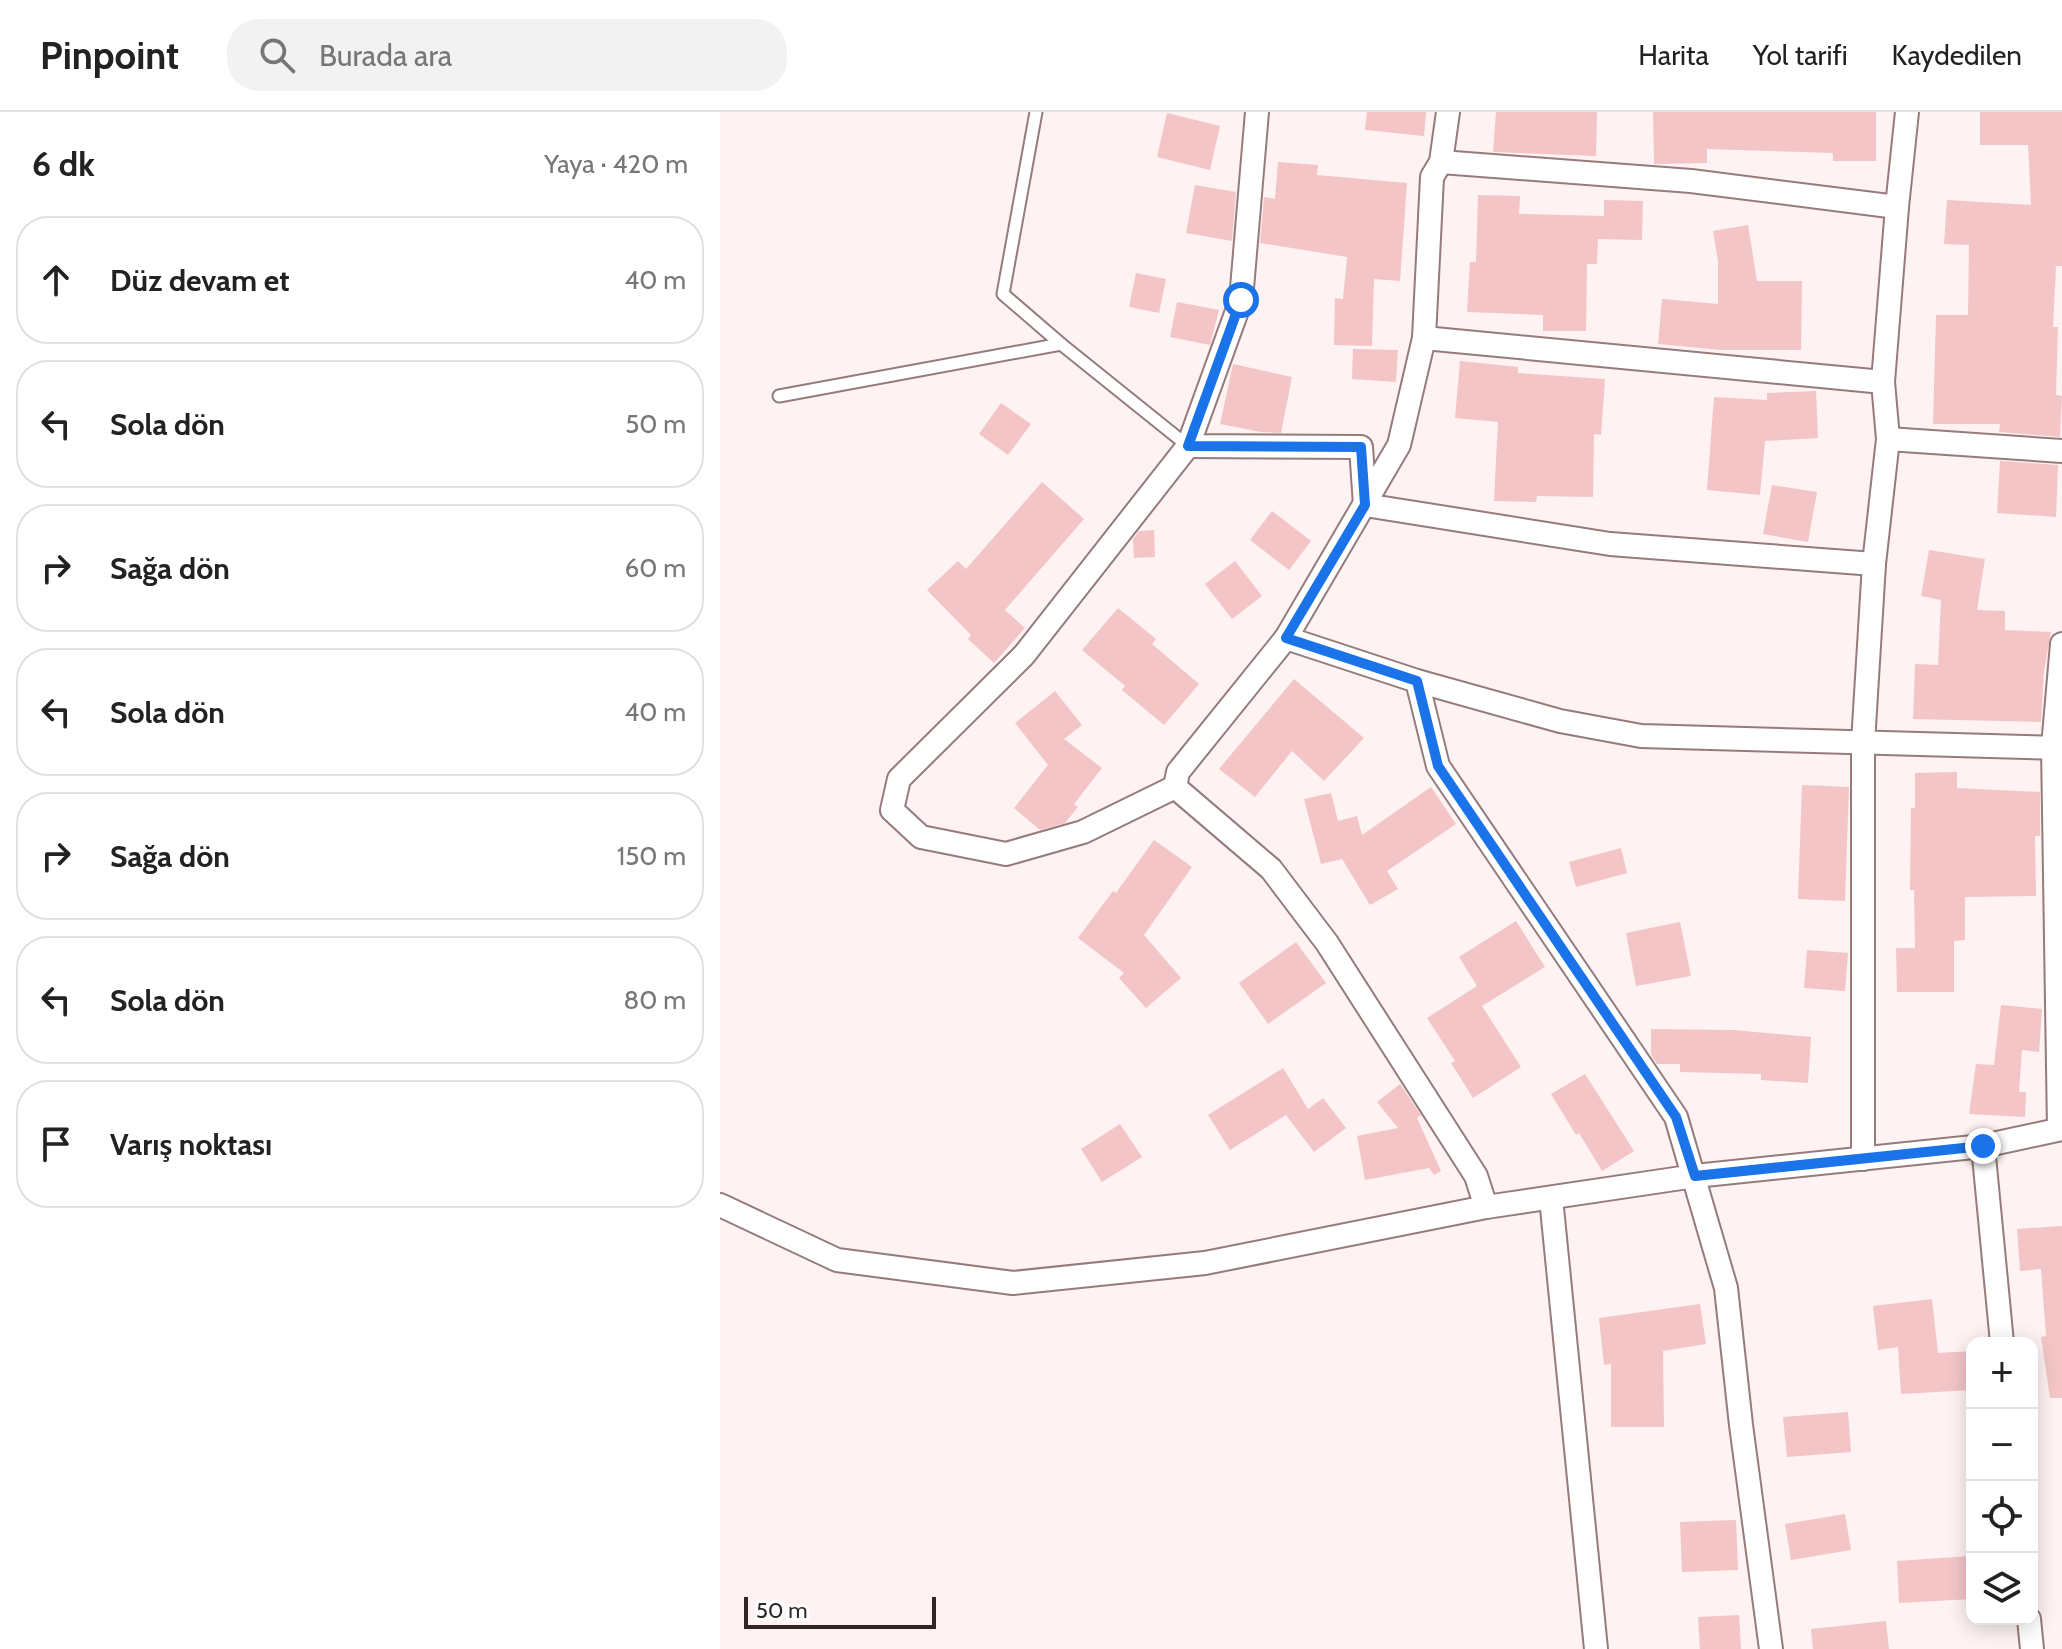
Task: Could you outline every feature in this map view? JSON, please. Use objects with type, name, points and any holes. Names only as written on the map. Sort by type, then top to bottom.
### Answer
[{"type":"street","points":[[1175,787],[1083,832],[1006,854],[921,837],[892,810],[899,779],[1024,655],[1188,446],[1241,300],[1257,112]]},
{"type":"street","points":[[1175,787],[1178,772],[1286,638],[1399,445],[1424,338],[1432,177],[1441,162],[1448,112]]},
{"type":"street","points":[[1863,1159],[1863,743],[1874,564],[1888,439],[1883,382],[1907,112]]},
{"type":"street","points":[[1441,162],[1691,181],[1897,207]]},
{"type":"street","points":[[1424,338],[1883,382]]},
{"type":"street","points":[[1888,439],[2062,451]]},
{"type":"street","points":[[1188,446],[1361,447],[1365,505]]},
{"type":"street","points":[[1365,505],[1610,544],[1874,564]]},
{"type":"street","points":[[1286,638],[1417,681],[1560,721],[1641,736],[2057,747]]},
{"type":"street","points":[[720,1205],[837,1260],[1013,1283],[1205,1263],[1486,1207],[1695,1176],[1983,1146],[2060,1129],[2057,747],[2062,644]]},
{"type":"street","points":[[1417,681],[1438,766],[1676,1117],[1726,1288],[1771,1649]]},
{"type":"street","points":[[1175,787],[1271,869],[1327,943],[1476,1176],[1486,1207]]},
{"type":"street","points":[[1983,1146],[2001,1337]]},
{"type":"street","points":[[1551,1198],[1596,1649]]},
{"type":"street","points":[[2030,1625],[2032,1649]]},
{"type":"lane","points":[[1036,112],[1003,294],[1188,446]]},
{"type":"lane","points":[[779,396],[1061,344]]},
{"type":"building","points":[[1367,112],[1426,112],[1424,136],[1365,130]]},
{"type":"building","points":[[1496,112],[1597,112],[1596,156],[1493,152]]},
{"type":"building","points":[[1653,112],[1876,112],[1876,161],[1833,161],[1833,153],[1707,149],[1707,163],[1654,164]]},
{"type":"building","points":[[1980,112],[2062,112],[2062,266],[2056,266],[2053,327],[2058,327],[2056,395],[2062,396],[2060,437],[1999,432],[2000,424],[1933,424],[1936,315],[1968,315],[1969,245],[1944,244],[1947,200],[2031,205],[2028,145],[1980,145]]},
{"type":"building","points":[[1167,113],[1220,126],[1210,170],[1157,157]]},
{"type":"building","points":[[1278,162],[1318,165],[1317,175],[1407,183],[1400,281],[1374,279],[1372,346],[1334,345],[1335,298],[1343,299],[1347,257],[1260,243],[1264,197],[1275,199]]},
{"type":"building","points":[[1195,185],[1236,192],[1232,241],[1186,233]]},
{"type":"building","points":[[1478,195],[1520,196],[1519,214],[1604,216],[1604,200],[1643,201],[1642,240],[1598,239],[1597,264],[1587,264],[1586,331],[1543,331],[1543,315],[1467,312],[1470,262],[1476,262]]},
{"type":"building","points":[[1748,225],[1757,281],[1802,281],[1801,350],[1721,350],[1658,344],[1662,299],[1718,304],[1718,261],[1713,231]]},
{"type":"building","points":[[1136,273],[1166,279],[1159,313],[1129,307]]},
{"type":"building","points":[[1177,302],[1219,310],[1210,345],[1170,337]]},
{"type":"building","points":[[1353,349],[1398,350],[1396,382],[1352,379]]},
{"type":"building","points":[[1460,361],[1518,367],[1518,373],[1605,379],[1601,435],[1594,434],[1593,497],[1537,496],[1536,502],[1494,501],[1498,422],[1455,418]]},
{"type":"building","points":[[1233,364],[1292,377],[1281,433],[1220,424]]},
{"type":"building","points":[[1816,391],[1818,438],[1765,441],[1760,495],[1707,490],[1714,397],[1767,400],[1767,393]]},
{"type":"building","points":[[1001,403],[1031,424],[1008,455],[979,434]]},
{"type":"building","points":[[2000,461],[2058,465],[2056,517],[1997,513]]},
{"type":"building","points":[[1042,482],[1084,519],[1005,610],[1025,628],[994,663],[968,639],[971,635],[927,590],[958,561],[966,569]]},
{"type":"building","points":[[1772,485],[1817,492],[1808,542],[1763,534]]},
{"type":"building","points":[[1272,511],[1311,541],[1289,570],[1250,540]]},
{"type":"building","points":[[1154,530],[1155,557],[1134,558],[1133,539],[1139,531]]},
{"type":"building","points":[[1929,550],[1985,559],[1977,610],[2005,611],[2005,630],[2051,632],[2044,671],[2041,722],[1913,719],[1915,664],[1938,665],[1941,600],[1921,596]]},
{"type":"building","points":[[1235,561],[1262,596],[1232,619],[1205,584]]},
{"type":"building","points":[[1118,608],[1156,639],[1152,644],[1199,684],[1164,725],[1122,690],[1125,686],[1082,650]]},
{"type":"building","points":[[1294,679],[1364,738],[1324,781],[1292,751],[1255,797],[1219,769]]},
{"type":"building","points":[[1055,691],[1082,725],[1064,739],[1102,768],[1074,804],[1078,807],[1065,823],[1040,830],[1014,808],[1048,765],[1015,723]]},
{"type":"building","points":[[1957,772],[1957,788],[2040,792],[2040,836],[2035,836],[2036,896],[1965,897],[1965,940],[1954,941],[1954,992],[1897,992],[1896,948],[1915,948],[1914,890],[1910,890],[1911,808],[1915,808],[1915,773]]},
{"type":"building","points":[[1802,785],[1849,787],[1845,901],[1798,899]]},
{"type":"building","points":[[1431,787],[1456,824],[1387,871],[1398,889],[1370,905],[1342,859],[1321,864],[1304,799],[1331,793],[1338,821],[1357,816],[1362,835]]},
{"type":"building","points":[[1154,840],[1192,867],[1144,935],[1181,978],[1146,1008],[1119,978],[1124,973],[1078,938],[1113,891],[1116,893]]},
{"type":"building","points":[[1621,848],[1627,873],[1576,887],[1569,862]]},
{"type":"building","points":[[1516,921],[1545,967],[1482,1006],[1521,1067],[1473,1098],[1451,1063],[1455,1061],[1427,1018],[1477,986],[1459,957]]},
{"type":"building","points":[[1680,922],[1691,976],[1636,986],[1626,933]]},
{"type":"building","points":[[1296,942],[1326,983],[1268,1024],[1239,983]]},
{"type":"building","points":[[1807,950],[1848,953],[1845,991],[1804,988]]},
{"type":"building","points":[[2001,1005],[2042,1009],[2039,1052],[2022,1050],[2019,1092],[2026,1092],[2025,1117],[1969,1114],[1976,1064],[1994,1065]]},
{"type":"building","points":[[1651,1029],[1733,1030],[1811,1037],[1808,1083],[1761,1080],[1761,1074],[1680,1072],[1680,1064],[1657,1064],[1651,1055]]},
{"type":"building","points":[[1283,1068],[1308,1109],[1323,1098],[1346,1128],[1314,1152],[1286,1115],[1230,1150],[1208,1115]]},
{"type":"building","points":[[1585,1074],[1634,1151],[1602,1171],[1551,1094]]},
{"type":"building","points":[[1400,1084],[1421,1115],[1417,1118],[1441,1171],[1434,1175],[1429,1168],[1365,1180],[1357,1136],[1398,1128],[1377,1102]]},
{"type":"building","points":[[1120,1124],[1142,1157],[1102,1182],[1081,1149]]},
{"type":"building","points":[[2062,1226],[2062,1398],[2050,1398],[2041,1337],[2046,1336],[2041,1269],[2020,1271],[2017,1229]]},
{"type":"building","points":[[1932,1299],[1938,1353],[1966,1351],[1966,1390],[1901,1394],[1898,1347],[1878,1350],[1873,1306]]},
{"type":"building","points":[[1700,1304],[1706,1344],[1663,1351],[1664,1427],[1611,1427],[1611,1364],[1604,1365],[1599,1318]]},
{"type":"building","points":[[1848,1412],[1851,1452],[1787,1457],[1783,1417]]},
{"type":"building","points":[[1845,1514],[1851,1550],[1791,1560],[1785,1524]]},
{"type":"building","points":[[1736,1520],[1738,1570],[1682,1572],[1680,1522]]},
{"type":"building","points":[[1966,1556],[1966,1599],[1899,1603],[1897,1561]]},
{"type":"building","points":[[1739,1615],[1741,1649],[1700,1649],[1698,1617]]},
{"type":"building","points":[[1886,1621],[1889,1649],[1813,1649],[1811,1629]]},
{"type":"route","points":[[1241,300],[1188,446],[1361,447],[1365,505],[1286,638],[1417,681],[1438,766],[1676,1117],[1695,1176],[1983,1146]]}]
